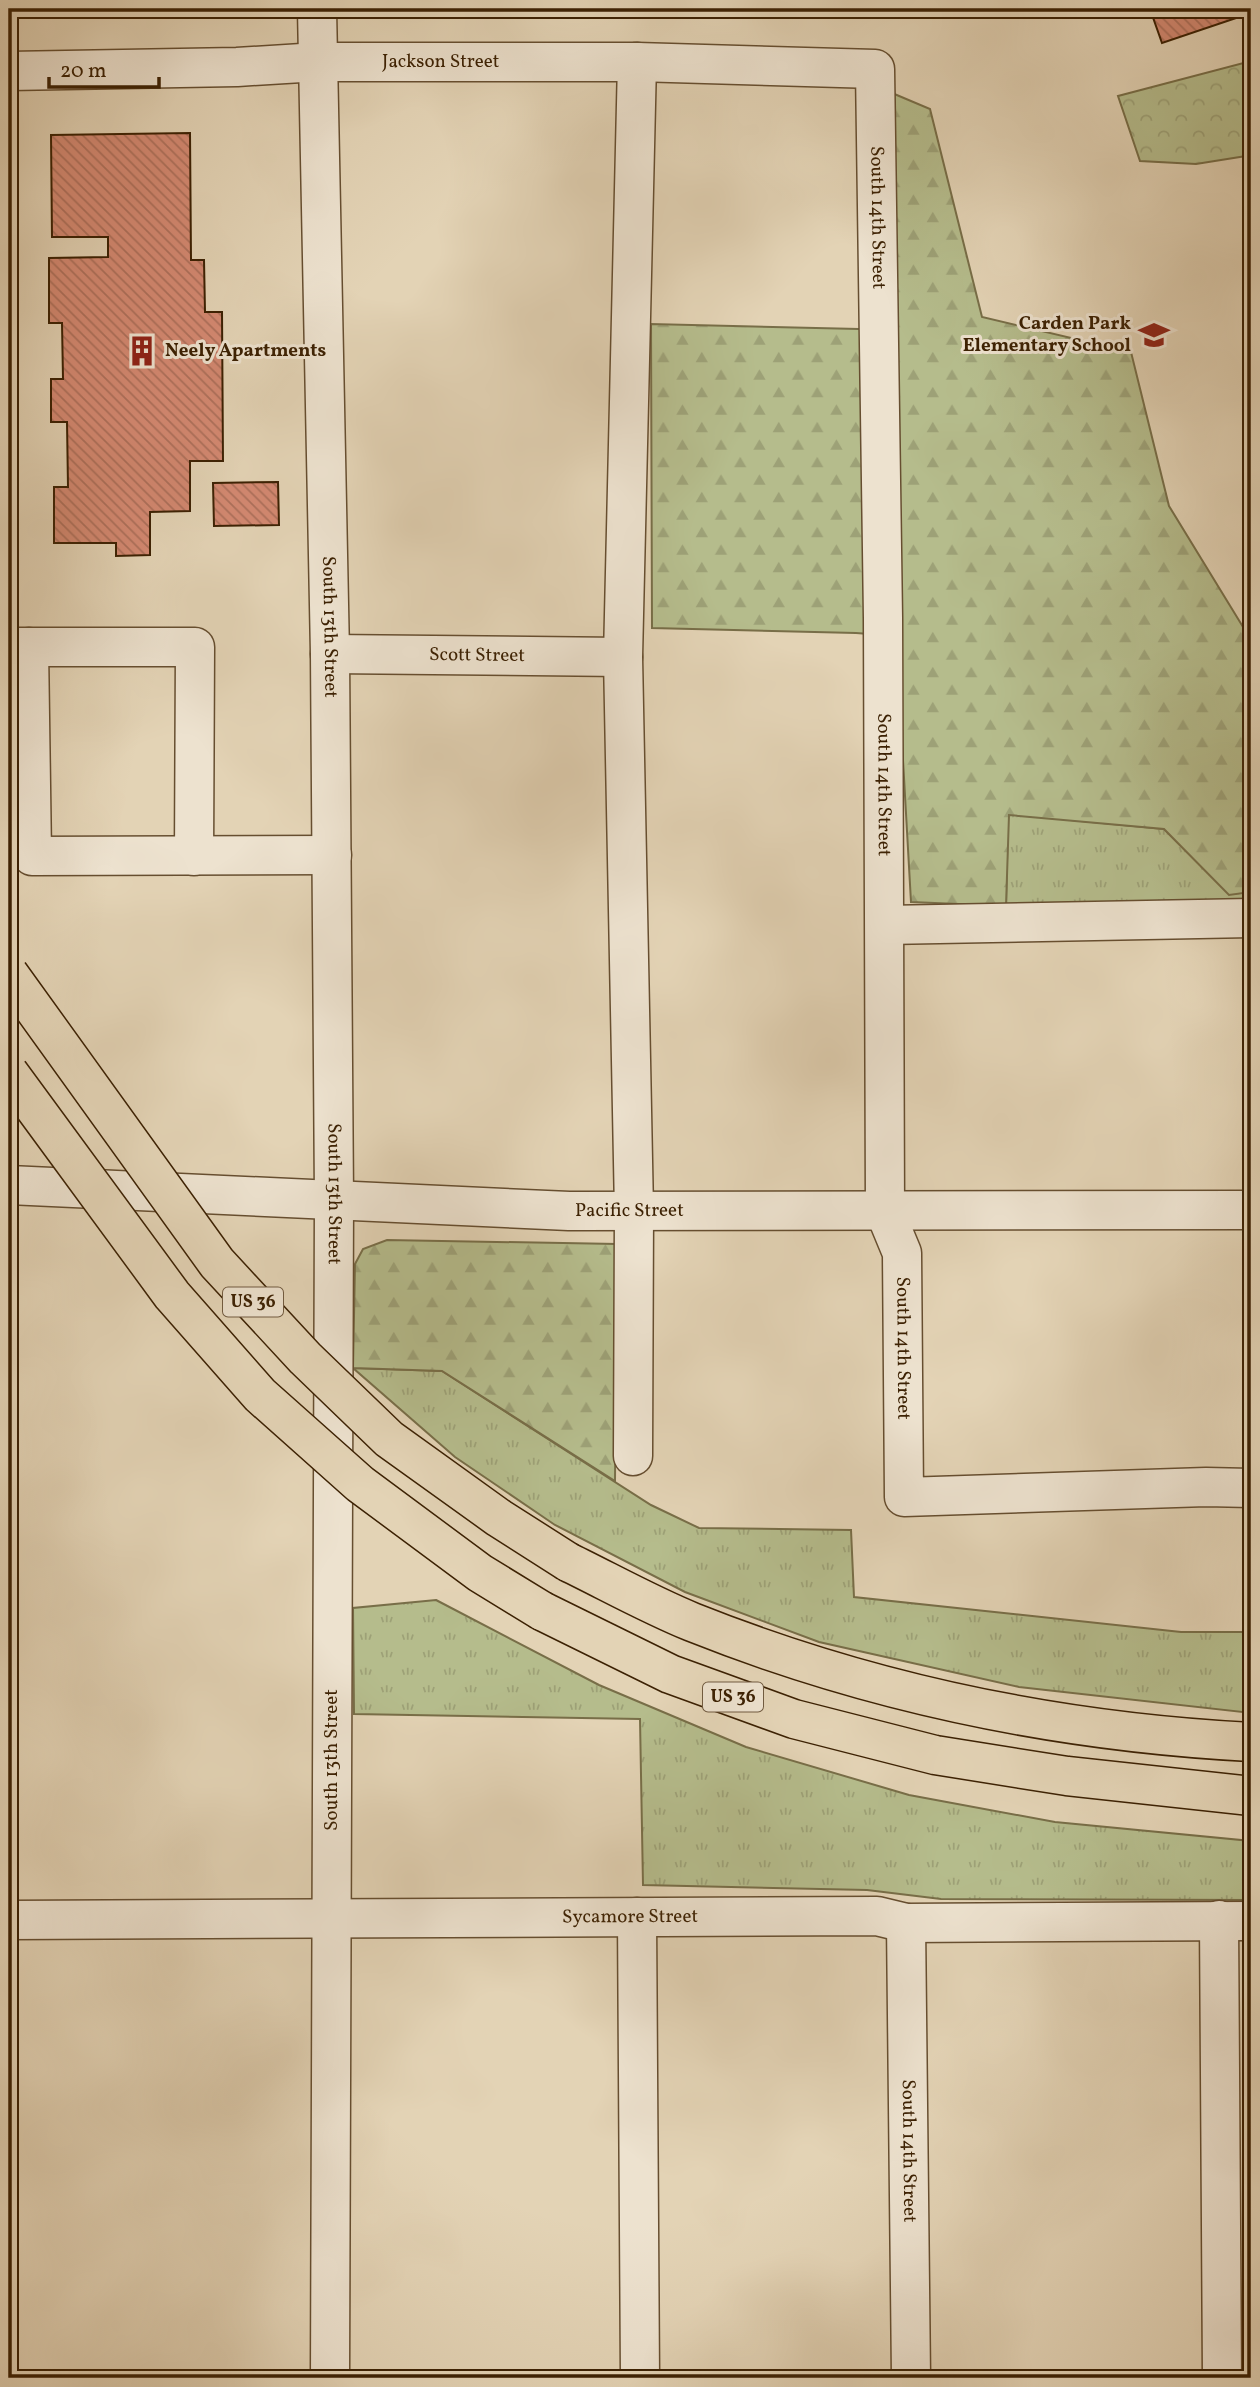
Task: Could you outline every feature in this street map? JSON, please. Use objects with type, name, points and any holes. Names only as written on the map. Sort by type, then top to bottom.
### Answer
[{"type":"highway","name":"US 36","points":[[9,974],[216,1263],[304,1357],[389,1439],[499,1518],[568,1562],[690,1621],[826,1670],[942,1700],[1063,1722],[1251,1742]]},
{"type":"highway","name":"US 36","points":[[9,1073],[172,1295],[260,1395],[360,1484],[480,1573],[542,1611],[670,1674],[794,1719],[934,1755],[1067,1776],[1251,1796]]},
{"type":"street","name":"South 13th Street","points":[[317,9],[330,654],[334,1200],[330,2378]]},
{"type":"street","name":"Jackson Street","points":[[9,71],[237,67],[318,62],[637,62],[875,69]]},
{"type":"street","points":[[633,1456],[634,1211],[623,657],[637,62]]},
{"type":"street","name":"South 14th Street","points":[[875,69],[886,925],[885,1212],[902,1253],[904,1497],[1206,1487],[1251,1488]]},
{"type":"street","points":[[194,856],[195,647],[19,647],[32,856],[194,856],[332,855]]},
{"type":"street","name":"Scott Street","points":[[330,654],[623,657]]},
{"type":"street","points":[[886,925],[1251,918]]},
{"type":"street","name":"Pacific Street","points":[[9,1185],[569,1211],[1251,1210]]},
{"type":"street","name":"Sycamore Street","points":[[9,1920],[877,1916],[905,1923],[1235,1920]]},
{"type":"street","points":[[637,1917],[640,2378]]},
{"type":"street","points":[[1222,2378],[1235,1920]]},
{"type":"street","name":"South 14th Street","points":[[905,1923],[911,2378]]},
{"type":"green space","points":[[1251,61],[1251,153],[1196,164],[1140,161],[1118,96]]},
{"type":"green space","points":[[892,93],[930,109],[982,317],[1131,352],[1169,506],[1251,640],[1251,892],[1229,895],[1164,829],[1009,815],[1006,906],[911,902],[896,636],[652,628],[651,324],[859,329],[893,327]]},
{"type":"green space","points":[[1008,814],[1164,829],[1229,894],[1251,892],[1251,910],[1006,906]]},
{"type":"green space","points":[[387,1240],[617,1244],[615,1481],[442,1371],[353,1368],[355,1264],[363,1249]]},
{"type":"green space","points":[[353,1368],[442,1371],[651,1505],[699,1528],[851,1530],[854,1597],[1181,1632],[1251,1632],[1251,1713],[1019,1687],[819,1642],[685,1592],[555,1525],[455,1457]]},
{"type":"green space","points":[[436,1600],[599,1685],[746,1747],[909,1795],[1055,1822],[1251,1841],[1251,1900],[941,1899],[867,1890],[643,1885],[640,1719],[354,1714],[353,1608]]},
{"type":"building","points":[[1150,9],[1251,9],[1251,13],[1162,43]]},
{"type":"building","name":"Neely Apartments","points":[[190,133],[191,260],[204,260],[205,312],[222,312],[223,461],[190,461],[190,511],[150,512],[150,555],[116,556],[116,543],[54,543],[54,487],[68,487],[67,422],[51,422],[51,379],[63,379],[62,323],[49,323],[49,258],[108,257],[108,237],[52,237],[51,135]]},
{"type":"building","points":[[278,482],[279,525],[214,526],[213,483]]},
{"type":"place","name":"Carden Park Elementary School","points":[[1154,335]]},
{"type":"place","name":"Neely Apartments","points":[[142,351]]}]
